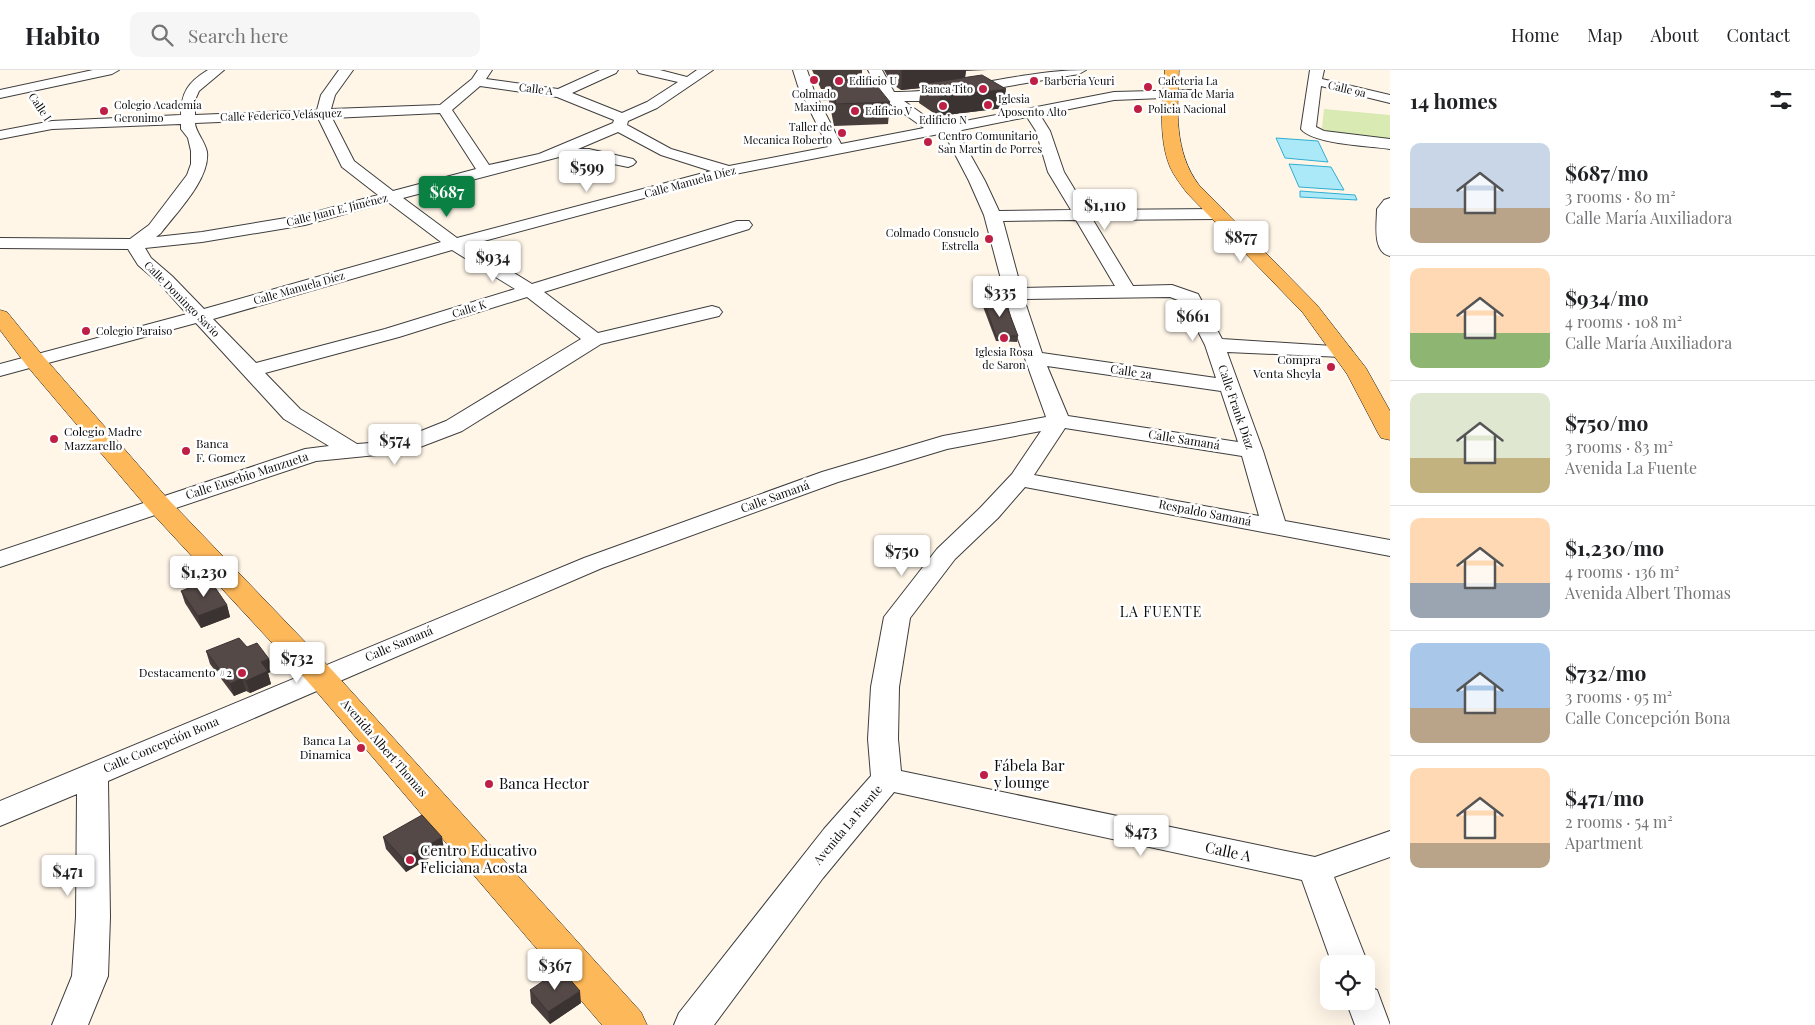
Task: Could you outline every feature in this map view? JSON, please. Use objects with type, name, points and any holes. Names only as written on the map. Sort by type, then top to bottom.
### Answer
[{"type":"main road","points":[[1172,70],[1179,93],[1191,160],[1202,181],[1221,204],[1344,328],[1390,401]]},
{"type":"main road","points":[[1188,70],[1179,93],[1174,151],[1177,163],[1193,189],[1310,309],[1358,373],[1390,433]]},
{"type":"main road","name":"Avenida Albert Thomas","points":[[0,316],[35,361],[159,505],[321,677],[627,1025]]},
{"type":"street","points":[[0,94],[112,70]]},
{"type":"street","points":[[134,244],[155,229],[195,176],[200,164],[199,151],[195,138],[188,129],[189,119],[186,110],[188,100],[193,89],[204,78],[217,70]]},
{"type":"street","points":[[346,70],[328,95],[323,114],[347,164],[454,244],[529,290],[594,340]]},
{"type":"street","points":[[560,92],[611,70]]},
{"type":"street","points":[[644,70],[688,81]]},
{"type":"street","name":"Calle Juan E. Jiménez","points":[[0,243],[134,244],[202,236],[305,220],[485,171],[544,158],[652,105],[706,70]]},
{"type":"street","points":[[800,70],[804,86],[836,149]]},
{"type":"street","points":[[875,70],[890,97],[942,129],[978,180],[993,216],[1034,358],[1059,421]]},
{"type":"street","points":[[1016,70],[1028,80]]},
{"type":"street","points":[[810,95],[922,97],[1079,70]]},
{"type":"street","points":[[481,76],[444,109],[467,141],[485,171]]},
{"type":"street","name":"Calle A","points":[[481,76],[560,92],[620,122],[647,143],[666,152],[728,171]]},
{"type":"street","points":[[1316,76],[1308,129],[1321,135],[1390,144]]},
{"type":"street","name":"Calle 9a","points":[[1316,76],[1390,98]]},
{"type":"street","name":"Calle I","points":[[27,89],[52,125]]},
{"type":"street","name":"Calle Manuela Díez","points":[[0,370],[201,316],[454,244],[728,171],[1114,96],[1179,93]]},
{"type":"street","name":"Calle Federico Velásquez","points":[[0,135],[52,125],[444,109]]},
{"type":"street","points":[[1031,112],[1043,132],[1056,172],[1127,291]]},
{"type":"street","points":[[558,152],[589,154],[628,162]]},
{"type":"street","points":[[1390,203],[1385,209],[1387,248],[1390,251]]},
{"type":"street","points":[[993,216],[1217,214]]},
{"type":"street","name":"Calle K","points":[[251,371],[392,332],[743,225]]},
{"type":"street","name":"Calle Domingo Savio","points":[[134,244],[144,261],[166,280],[201,316],[292,414],[353,451]]},
{"type":"street","name":"Calle Frank Díaz","points":[[1014,294],[1172,291],[1191,298],[1215,345],[1252,451],[1274,526]]},
{"type":"street","name":"Calle Eusebio Manzueta","points":[[0,559],[313,454],[399,447],[454,426],[594,340],[712,312]]},
{"type":"street","points":[[1215,345],[1342,351]]},
{"type":"street","name":"Calle 2a","points":[[1034,358],[1228,386]]},
{"type":"street","name":"Calle Samaná","points":[[321,677],[594,562],[830,477],[943,443],[1059,421],[1252,451]]},
{"type":"street","name":"Avenida La Fuente","points":[[692,1025],[730,979],[824,850],[858,809],[887,779],[883,739],[885,688],[897,617],[946,554],[989,513],[1020,478],[1059,421]]},
{"type":"street","name":"Respaldo Samaná","points":[[1020,478],[1390,548]]},
{"type":"street","name":"Calle Concepción Bona","points":[[0,814],[321,677]]},
{"type":"street","points":[[70,1025],[90,976],[93,917],[94,774]]},
{"type":"street","name":"Calle A","points":[[887,779],[1315,870]]},
{"type":"street","points":[[1347,955],[1315,870],[1390,844]]},
{"type":"street","points":[[1367,1010],[1373,1025]]},
{"type":"green space","points":[[1324,109],[1390,115],[1390,140],[1327,132],[1322,128]]},
{"type":"water","points":[[1276,138],[1318,141],[1328,162],[1285,158]]},
{"type":"water","points":[[1289,164],[1331,167],[1344,190],[1299,187]]},
{"type":"water","points":[[1300,191],[1355,195],[1357,200],[1300,197]]},
{"type":"building","points":[[982,75],[1006,89],[940,97],[921,84]]},
{"type":"building","points":[[831,80],[873,81],[890,102],[836,104]]},
{"type":"building","points":[[983,299],[1004,299],[1018,336],[996,336]]},
{"type":"building","points":[[210,580],[227,605],[198,616],[181,591]]},
{"type":"building","name":"Destacamento #2","points":[[239,638],[247,647],[257,643],[269,659],[261,662],[268,671],[246,681],[242,678],[230,684],[206,651]]},
{"type":"building","points":[[422,815],[442,837],[403,859],[383,837]]},
{"type":"building","points":[[561,969],[580,991],[548,1012],[530,990]]},
{"type":"place","name":"Colmado Maximo","points":[[814,80]]},
{"type":"place","name":"Edificio U","points":[[839,81]]},
{"type":"place","name":"Barberia Yeuri","points":[[1034,81]]},
{"type":"place","name":"Cafeteria La Mama de Maria","points":[[1148,87]]},
{"type":"place","name":"Banca Tito","points":[[983,89]]},
{"type":"place","name":"Iglesia Aposento Alto","points":[[988,105]]},
{"type":"place","name":"Edificio N","points":[[943,106]]},
{"type":"place","name":"Policia Nacional","points":[[1138,109]]},
{"type":"place","name":"Colegio Academia Geronimo","points":[[104,111]]},
{"type":"place","name":"Edificio V","points":[[855,111]]},
{"type":"place","name":"Taller de Mecanica Roberto","points":[[842,133]]},
{"type":"place","name":"Centro Comunitario San Martin de Porres","points":[[928,142]]},
{"type":"place","name":"Colmado Consuelo Estrella","points":[[989,239]]},
{"type":"place","name":"Colegio Paraiso","points":[[86,331]]},
{"type":"place","name":"Iglesia Rosa de Saron","points":[[1004,338]]},
{"type":"place","name":"Compra Venta Sheyla","points":[[1331,367]]},
{"type":"place","name":"Colegio Madre Mazzarello","points":[[54,439]]},
{"type":"place","name":"Banca F. Gomez","points":[[186,451]]},
{"type":"place","name":"Destacamento #2","points":[[242,673]]},
{"type":"place","name":"Banca La Dinamica","points":[[361,748]]},
{"type":"place","name":"Fábela Bar y lounge","points":[[984,775]]},
{"type":"place","name":"Banca Hector","points":[[489,784]]},
{"type":"place","name":"Centro Educativo Feliciana Acosta","points":[[410,860]]},
{"type":"district","name":"LA FUENTE","points":[[1161,612]]}]
